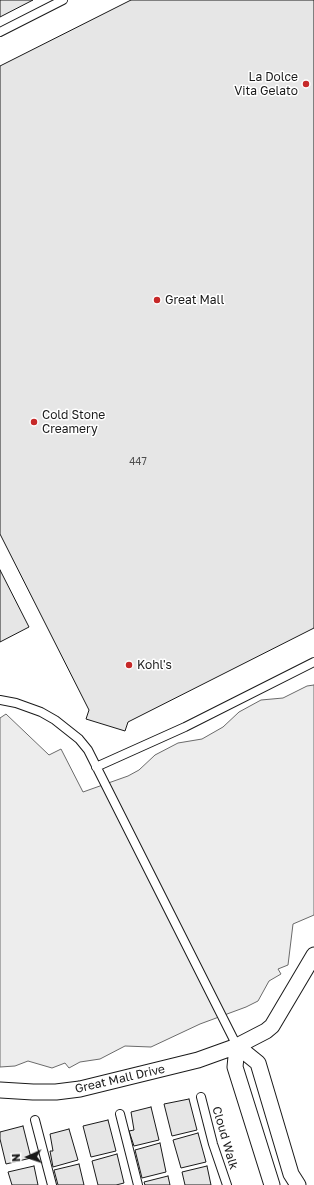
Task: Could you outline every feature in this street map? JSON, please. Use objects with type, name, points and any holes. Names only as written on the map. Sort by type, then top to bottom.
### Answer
[{"type":"street","name":"Great Mall Drive","points":[[0,1090],[56,1092],[80,1089],[198,1060],[237,1046],[266,1031],[272,1026],[312,966]]},
{"type":"street","points":[[237,1046],[235,1066],[272,1185]]},
{"type":"street","points":[[237,1046],[258,1063],[291,1174],[298,1185]]},
{"type":"lane","points":[[0,32],[63,0]]},
{"type":"lane","points":[[96,767],[185,727],[314,662]]},
{"type":"lane","points":[[0,700],[16,703],[41,712],[55,720],[79,739],[88,750],[237,1046]]},
{"type":"lane","name":"Cloud Walk","points":[[201,1097],[213,1144],[227,1185]]},
{"type":"lane","points":[[120,1114],[138,1185]]},
{"type":"lane","points":[[35,1120],[52,1185]]},
{"type":"shaded area","points":[[314,685],[314,915],[293,924],[288,965],[278,969],[281,974],[269,981],[258,1001],[200,1024],[151,1047],[125,1046],[100,1059],[80,1062],[69,1068],[65,1063],[52,1068],[28,1061],[15,1066],[0,1067],[0,718],[6,714],[49,755],[61,749],[83,792],[128,776],[139,770],[155,755],[178,743],[202,739],[223,727],[239,712],[261,700],[283,698],[307,686]]},
{"type":"building","points":[[0,0],[33,0],[0,17]]},
{"type":"building","name":"Great Mall","points":[[131,0],[314,0],[314,628],[128,722],[125,731],[86,719],[89,710],[0,534],[0,66]]},
{"type":"building","points":[[0,570],[29,627],[0,642]]},
{"type":"building","points":[[189,1099],[197,1130],[172,1136],[164,1104]]},
{"type":"building","points":[[151,1107],[159,1140],[134,1146],[129,1131],[134,1130],[131,1112]]},
{"type":"building","points":[[108,1120],[116,1151],[91,1157],[83,1126]]},
{"type":"building","points":[[23,1126],[31,1158],[6,1164],[0,1139],[0,1132]]},
{"type":"building","points":[[69,1129],[78,1160],[53,1167],[50,1151],[53,1151],[50,1134]]},
{"type":"building","points":[[198,1133],[206,1162],[181,1168],[173,1140]]},
{"type":"building","points":[[160,1143],[166,1172],[142,1178],[135,1150]]},
{"type":"building","points":[[117,1154],[124,1183],[116,1185],[98,1185],[92,1161]]},
{"type":"building","points":[[79,1164],[84,1185],[58,1185],[54,1170]]},
{"type":"building","points":[[34,1166],[38,1185],[12,1185],[8,1172]]},
{"type":"building","points":[[207,1166],[211,1185],[185,1185],[182,1172]]},
{"type":"building","points":[[168,1176],[170,1185],[145,1185],[144,1182]]},
{"type":"place","name":"La Dolce Vita Gelato","points":[[306,84]]},
{"type":"place","name":"Great Mall","points":[[157,300]]},
{"type":"place","name":"Cold Stone Creamery","points":[[34,422]]},
{"type":"place","name":"Kohl's","points":[[129,665]]}]
